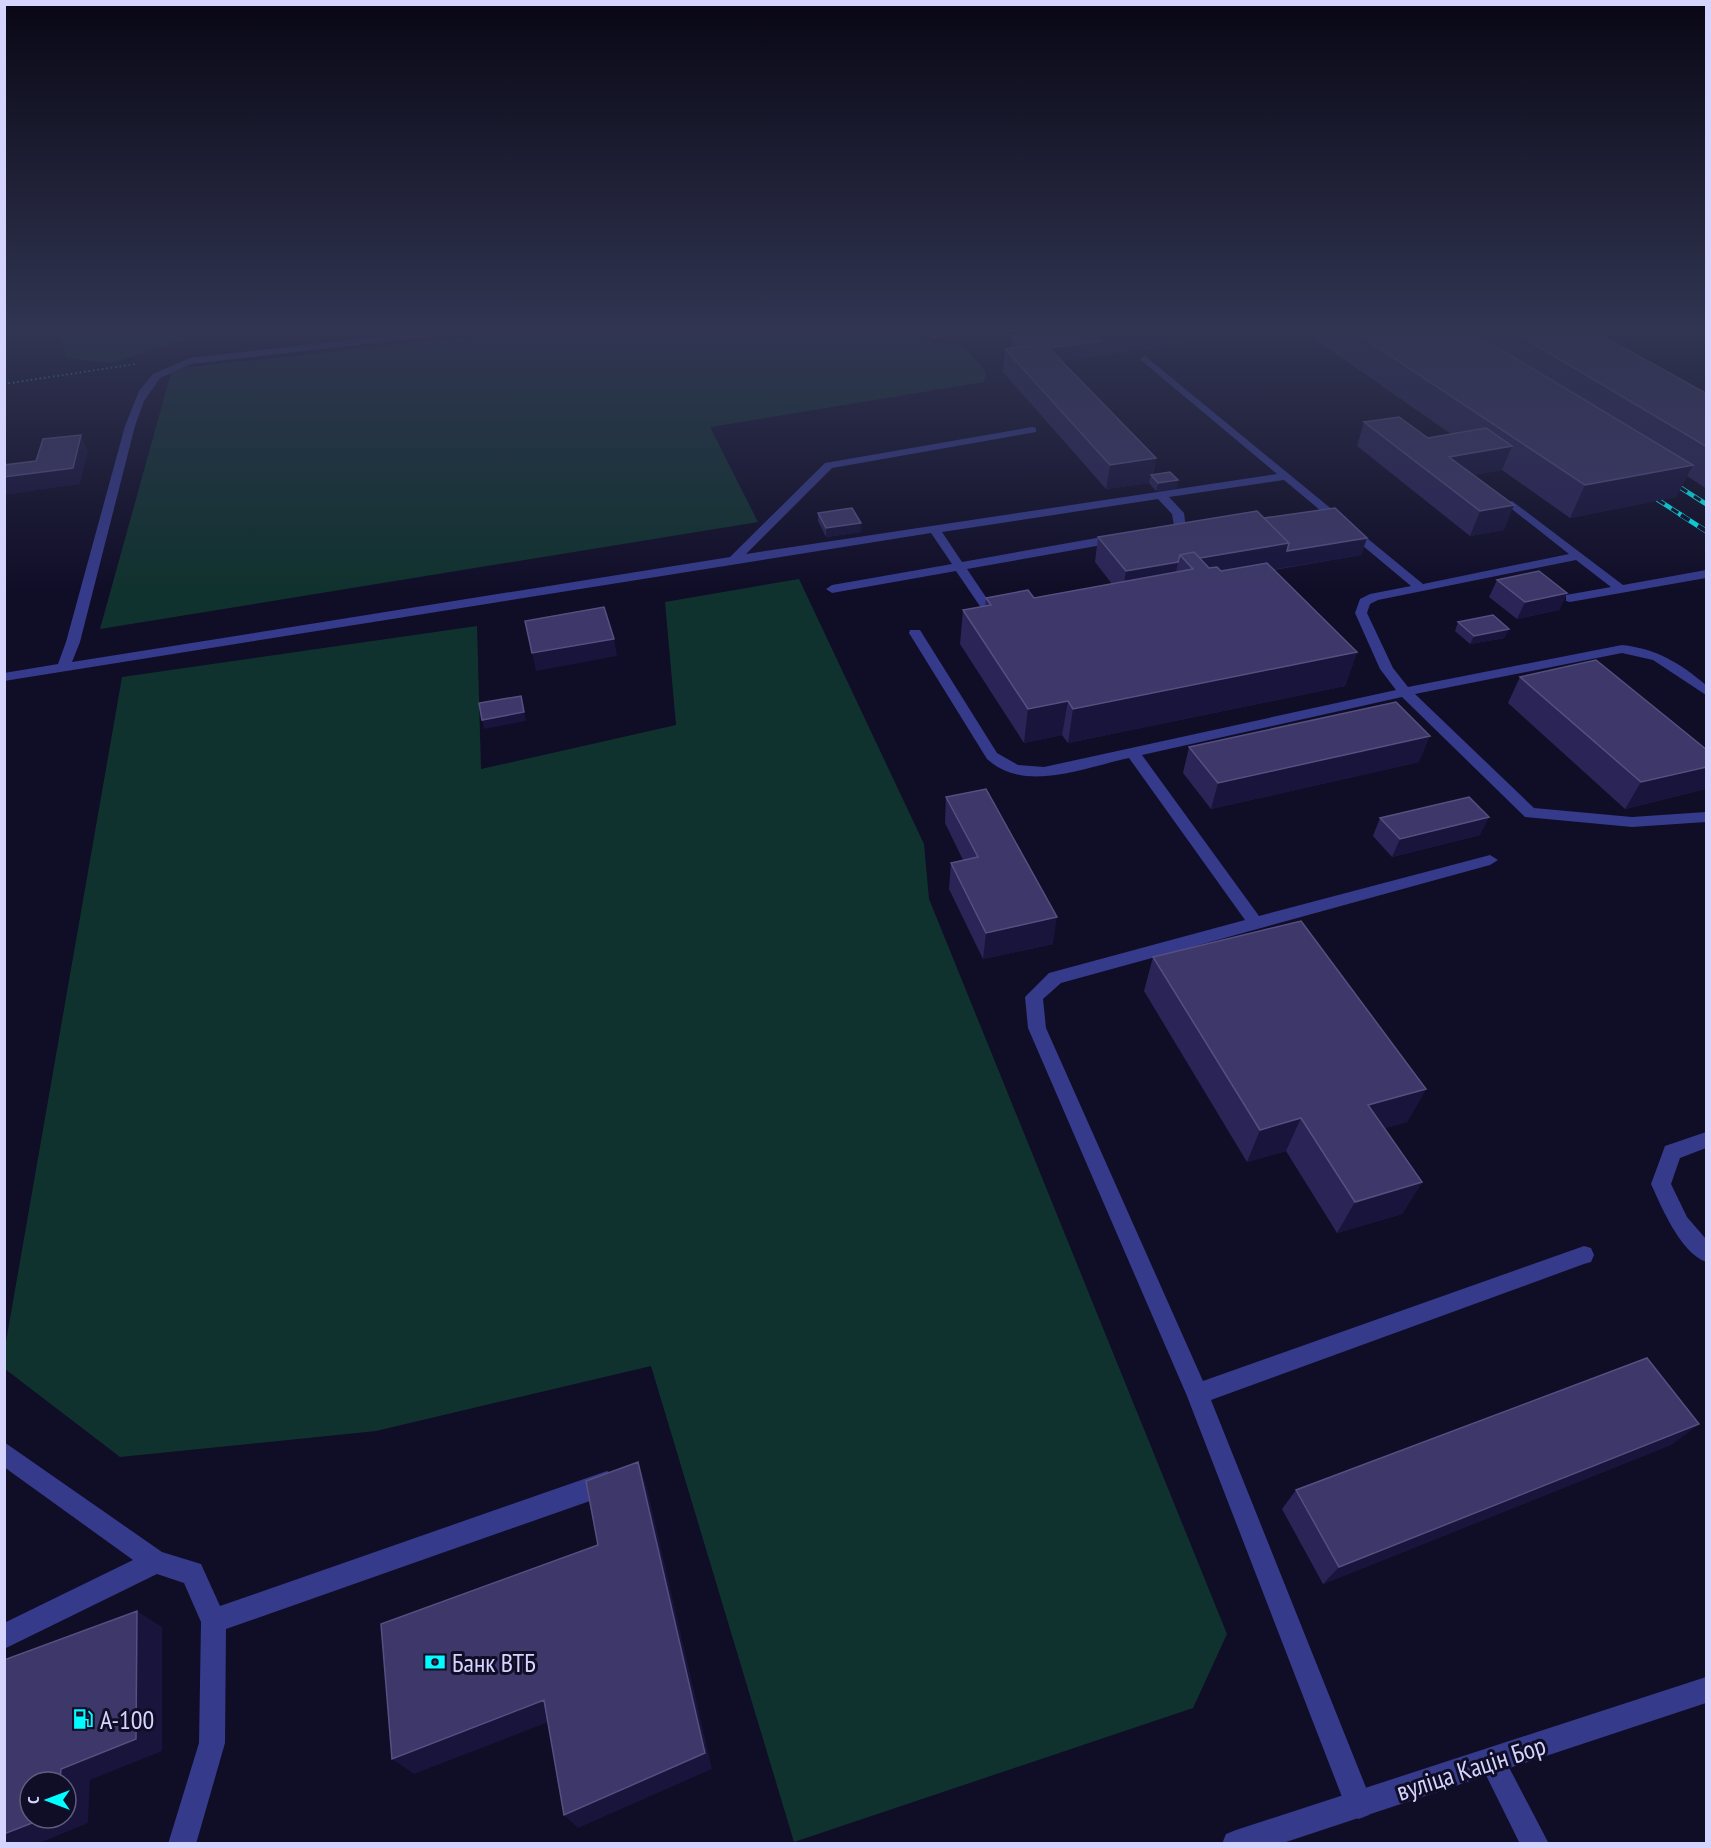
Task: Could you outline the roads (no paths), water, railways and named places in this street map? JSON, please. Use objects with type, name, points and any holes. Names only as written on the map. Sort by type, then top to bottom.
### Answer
[{"type":"street","points":[[63,668],[73,642],[133,417]]},
{"type":"street","points":[[1216,417],[1421,588]]},
{"type":"street","points":[[734,560],[829,465],[1032,430]]},
{"type":"street","points":[[4,677],[734,560],[1287,476]]},
{"type":"street","points":[[832,589],[1180,528],[1178,513],[1160,495]]},
{"type":"street","points":[[1512,504],[1622,590]]},
{"type":"street","points":[[934,529],[992,615]]},
{"type":"street","points":[[1577,556],[1374,597],[1364,602],[1361,613],[1387,669],[1404,692],[1530,813],[1632,822],[1707,817]]},
{"type":"street","points":[[1570,598],[1707,574]]},
{"type":"street","points":[[915,633],[992,756],[1002,766],[1021,772],[1044,772],[1404,692],[1622,649],[1643,650],[1662,657],[1707,691]]},
{"type":"street","points":[[1132,751],[1256,924]]},
{"type":"street","points":[[1359,1805],[1197,1394],[1037,1028],[1034,997],[1055,978],[1490,860]]},
{"type":"street","points":[[1707,1140],[1672,1152],[1661,1184],[1680,1223],[1707,1253]]},
{"type":"street","points":[[1197,1394],[1584,1255]]},
{"type":"street","points":[[4,1453],[156,1562],[192,1573],[214,1621],[212,1743],[182,1844]]},
{"type":"street","points":[[214,1621],[631,1474]]},
{"type":"street","points":[[4,1637],[156,1562]]},
{"type":"street","name":"вуліца Кацін Бор","points":[[1236,1844],[1707,1690]]},
{"type":"street","points":[[1492,1761],[1534,1844]]},
{"type":"railway","points":[[1667,479],[1706,504]]},
{"type":"railway","points":[[1658,500],[1683,516]]},
{"type":"railway","points":[[1681,515],[1706,531]]},
{"type":"place","name":"Банк ВТБ","points":[[435,1662]]},
{"type":"place","name":"А-100","points":[[83,1719]]}]
